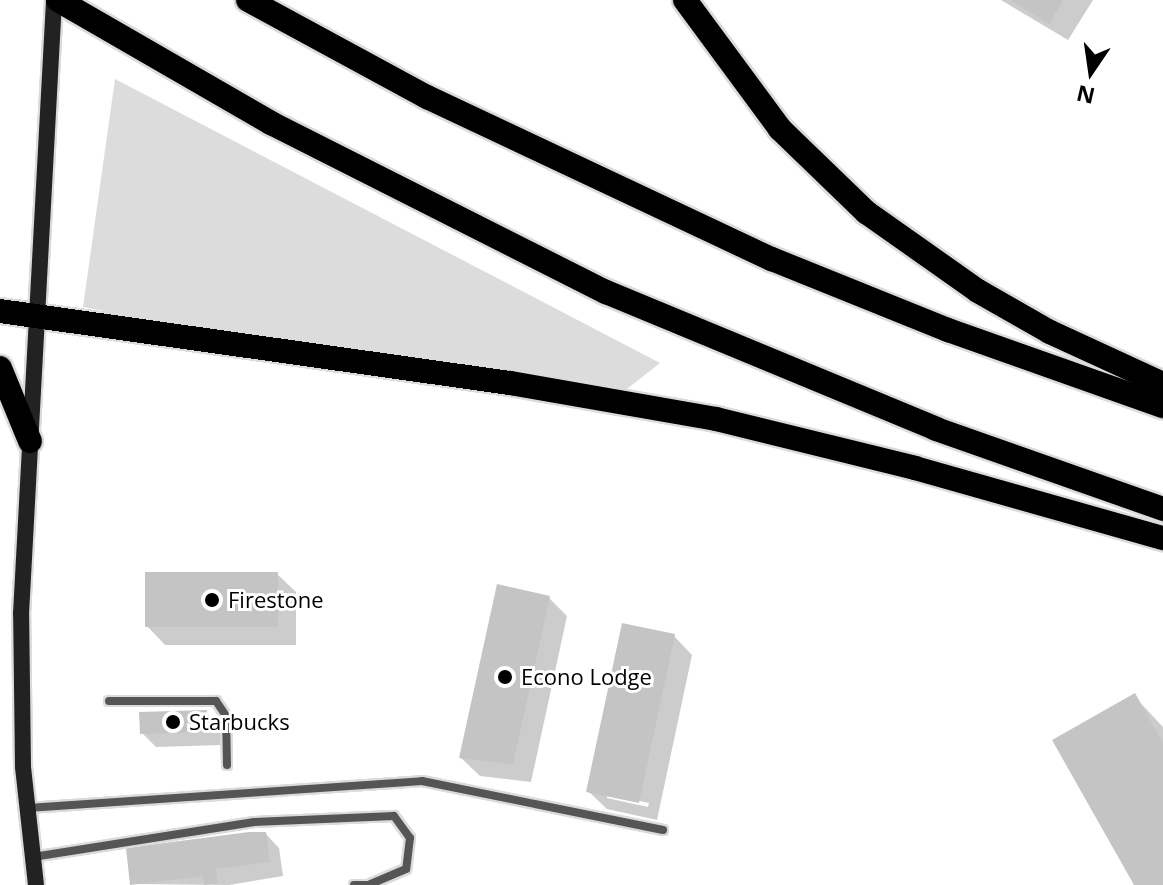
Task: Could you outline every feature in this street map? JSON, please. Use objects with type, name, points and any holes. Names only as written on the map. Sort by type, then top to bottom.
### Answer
[{"type":"highway","points":[[56,0],[385,184],[606,292],[936,429],[1163,509]]},
{"type":"highway","points":[[248,0],[427,97],[772,259],[948,330],[1163,406]]},
{"type":"highway","points":[[685,0],[780,129],[866,212],[978,291],[1050,332],[1163,384]]},
{"type":"highway","points":[[0,311],[510,383],[716,419],[915,468],[1163,538]]},
{"type":"highway","points":[[0,368],[30,441]]},
{"type":"main road","points":[[36,885],[28,808],[21,614],[56,0]]},
{"type":"lane","points":[[109,701],[216,701],[226,716],[227,765]]},
{"type":"lane","points":[[28,808],[422,781],[663,830]]},
{"type":"lane","points":[[33,857],[155,834],[254,822],[394,816],[410,838],[406,869],[370,884],[354,885]]},
{"type":"shaded area","points":[[115,79],[660,363],[613,400],[341,358],[83,307]]},
{"type":"building","points":[[1010,0],[1063,0],[1049,24]]},
{"type":"building","name":"Firestone","points":[[145,572],[278,572],[278,627],[145,627]]},
{"type":"building","name":"Econo Lodge","points":[[497,584],[550,596],[513,764],[459,758]]},
{"type":"building","points":[[622,623],[675,634],[639,803],[586,792]]},
{"type":"building","points":[[1135,693],[1163,743],[1163,885],[1134,885],[1052,740]]},
{"type":"building","name":"Starbucks","points":[[207,710],[208,732],[140,734],[139,712]]},
{"type":"building","points":[[266,832],[270,862],[216,869],[218,883],[204,885],[203,876],[130,885],[126,848]]},
{"type":"place","name":"Firestone","points":[[212,600]]},
{"type":"place","name":"Econo Lodge","points":[[505,677]]},
{"type":"place","name":"Starbucks","points":[[173,722]]}]
